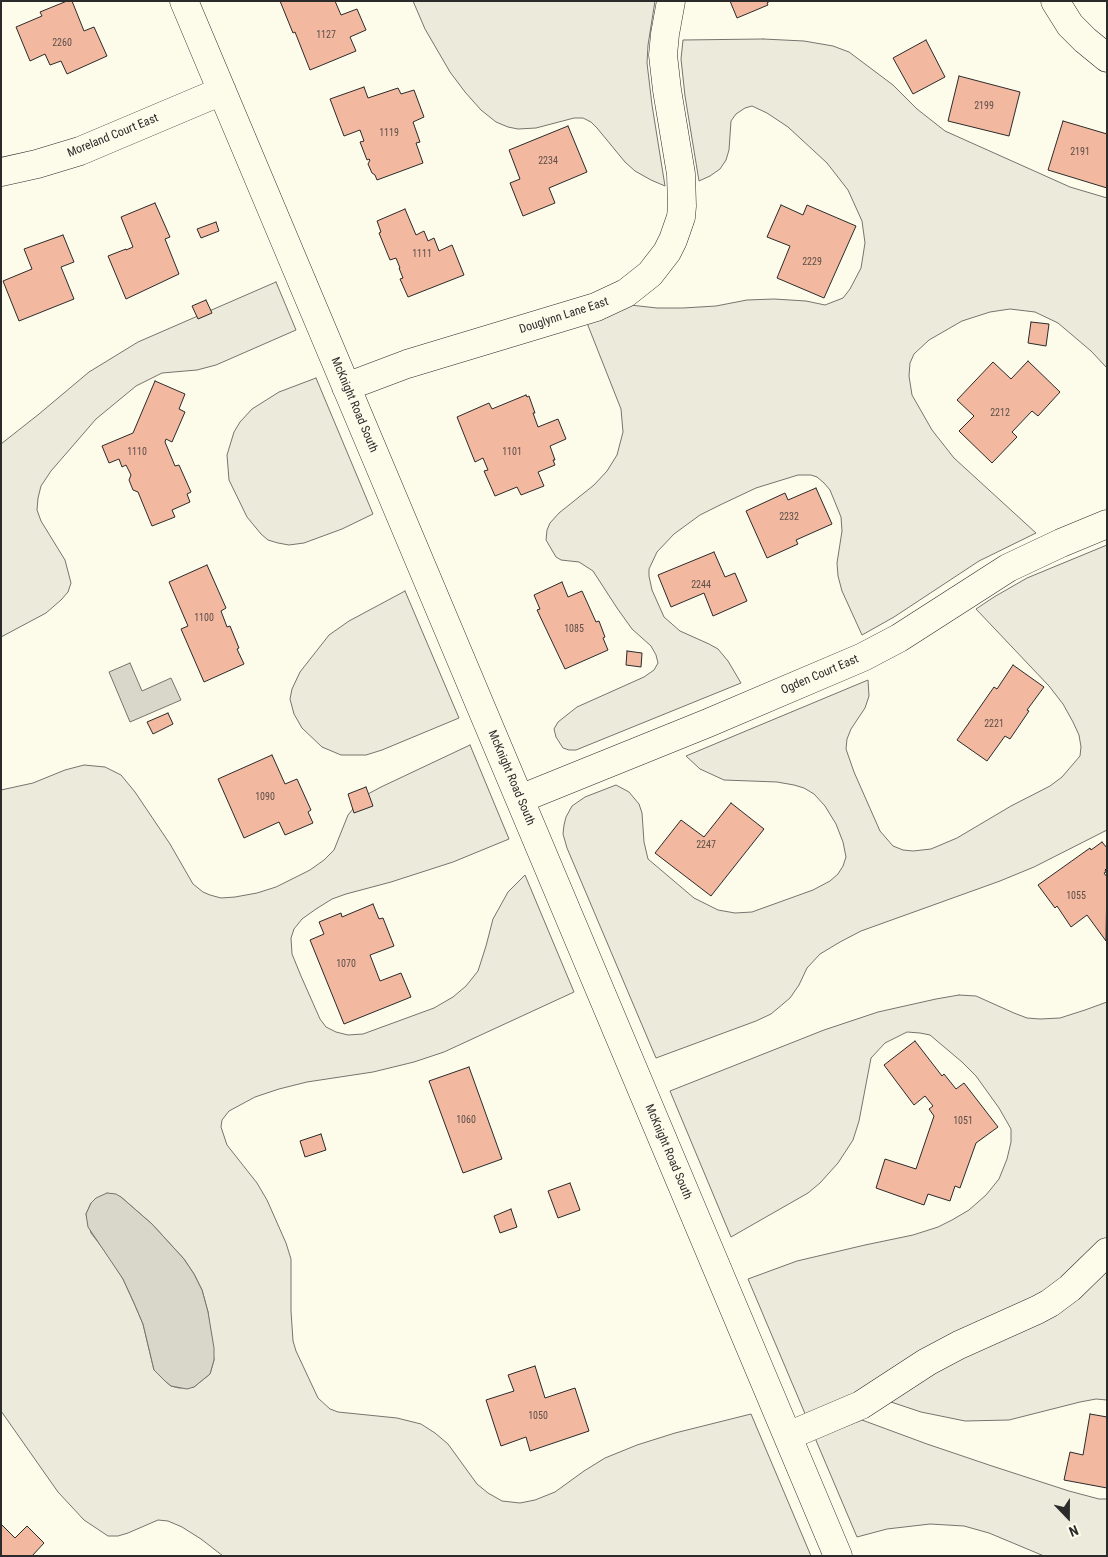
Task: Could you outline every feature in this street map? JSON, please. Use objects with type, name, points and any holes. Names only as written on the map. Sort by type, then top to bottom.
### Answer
[{"type":"street","name":"McKnight Road South","points":[[184,1],[838,1556]]},
{"type":"street","name":"Douglynn Lane East","points":[[346,387],[407,364],[596,307],[626,293],[650,274],[667,252],[673,240],[681,217],[682,206],[682,186],[666,90],[663,55],[671,1]]},
{"type":"street","points":[[1055,1],[1070,25],[1107,58]]},
{"type":"street","name":"Moreland Court East","points":[[1,172],[67,156],[222,91]]},
{"type":"street","name":"Ogden Court East","points":[[520,799],[708,723],[863,657],[899,638],[1008,568],[1107,524]]},
{"type":"street","points":[[788,1436],[861,1405],[927,1362],[958,1345],[1038,1310],[1070,1288],[1107,1252]]},
{"type":"shaded area","points":[[413,1],[655,1],[647,63],[665,186],[635,171],[625,162],[597,128],[583,118],[574,118],[536,128],[518,129],[496,122],[481,110],[450,72],[425,29]]},
{"type":"shaded area","points":[[763,39],[804,41],[833,46],[849,52],[893,85],[917,109],[945,131],[1070,187],[1107,198],[1107,368],[1091,351],[1058,323],[1035,312],[1010,309],[990,312],[962,321],[929,340],[914,354],[910,363],[909,376],[912,395],[932,430],[954,458],[1036,533],[979,561],[894,617],[862,635],[842,591],[838,576],[837,563],[842,531],[841,517],[830,490],[817,477],[811,475],[798,475],[756,488],[700,515],[674,534],[657,552],[649,569],[652,590],[664,617],[680,631],[718,649],[728,661],[741,683],[576,750],[569,750],[563,748],[556,737],[554,729],[558,722],[577,707],[644,677],[654,670],[658,663],[651,646],[632,629],[593,571],[579,562],[561,560],[556,557],[546,540],[550,523],[559,513],[594,485],[607,471],[617,455],[623,432],[621,409],[587,323],[630,305],[683,308],[716,306],[747,300],[774,299],[806,301],[825,305],[843,298],[861,268],[865,243],[862,221],[848,190],[827,163],[788,127],[767,113],[752,106],[736,114],[731,121],[729,150],[726,160],[720,169],[699,181],[685,96],[681,59],[683,40]]},
{"type":"shaded area","points":[[276,282],[296,330],[216,365],[197,370],[162,373],[136,386],[96,419],[51,471],[41,486],[37,510],[41,521],[65,560],[71,583],[68,592],[46,613],[1,637],[1,444],[89,372],[138,342]]},
{"type":"shaded area","points":[[316,378],[373,514],[342,529],[304,543],[289,545],[278,543],[268,540],[247,517],[229,480],[227,455],[234,432],[252,409],[279,392]]},
{"type":"shaded area","points":[[1107,545],[1107,830],[1034,867],[1000,881],[861,931],[820,954],[807,968],[790,998],[771,1014],[656,1058],[567,848],[563,834],[564,825],[572,806],[585,797],[616,785],[629,792],[639,804],[642,813],[644,842],[648,859],[694,898],[718,910],[735,913],[752,912],[813,890],[830,881],[838,874],[846,857],[836,824],[825,806],[814,794],[804,788],[777,782],[724,780],[700,769],[686,756],[868,680],[869,696],[865,708],[851,729],[846,749],[880,831],[893,846],[913,851],[931,849],[957,838],[1011,806],[1050,786],[1062,777],[1080,756],[1081,747],[1079,735],[1063,704],[1049,686],[976,609],[1027,578]]},
{"type":"shaded area","points":[[405,591],[459,718],[366,755],[341,755],[322,747],[302,728],[294,714],[290,699],[292,689],[300,672],[329,635],[349,621]]},
{"type":"shaded area","points":[[130,663],[142,691],[171,678],[181,700],[130,722],[109,672]]},
{"type":"shaded area","points":[[470,745],[509,839],[453,862],[332,899],[302,919],[294,929],[291,938],[292,954],[320,1019],[326,1027],[348,1035],[363,1034],[434,1008],[453,997],[466,986],[478,971],[493,919],[508,892],[525,875],[574,992],[444,1052],[373,1072],[307,1082],[279,1089],[255,1097],[229,1111],[222,1120],[221,1127],[227,1145],[257,1183],[267,1200],[286,1243],[291,1259],[293,1341],[318,1398],[330,1409],[338,1412],[397,1418],[421,1424],[448,1444],[477,1484],[488,1493],[502,1501],[520,1503],[535,1500],[555,1492],[605,1458],[637,1445],[675,1433],[751,1414],[811,1556],[223,1556],[182,1527],[168,1521],[158,1520],[128,1533],[108,1536],[84,1520],[58,1492],[1,1411],[1,790],[33,783],[65,770],[84,765],[105,767],[121,775],[135,792],[170,844],[193,884],[203,892],[221,898],[257,893],[276,887],[310,870],[334,850],[348,815],[358,803],[368,794]],"holes":[[[112,1194],[121,1197],[152,1224],[184,1259],[202,1290],[208,1312],[214,1360],[210,1374],[194,1387],[179,1388],[171,1386],[154,1370],[143,1324],[123,1279],[91,1233],[86,1214],[91,1203]]]},
{"type":"shaded area","points":[[959,995],[976,996],[1027,1018],[1040,1019],[1060,1018],[1107,1002],[1107,1237],[1057,1285],[872,1388],[806,1416],[748,1279],[797,1261],[913,1235],[938,1227],[952,1220],[969,1210],[986,1195],[999,1179],[1007,1159],[1011,1142],[1011,1129],[999,1108],[976,1076],[962,1062],[930,1035],[907,1032],[885,1043],[871,1058],[859,1121],[853,1140],[838,1163],[808,1193],[731,1237],[670,1091],[824,1030],[878,1012]]},
{"type":"shaded area","points":[[107,1193],[116,1194],[121,1197],[152,1224],[184,1259],[202,1290],[208,1312],[214,1360],[210,1374],[194,1387],[187,1389],[171,1386],[154,1370],[143,1324],[123,1279],[88,1227],[86,1214],[91,1203],[96,1198]]},
{"type":"shaded area","points":[[1107,1266],[1107,1400],[1096,1399],[1080,1402],[1009,1420],[965,1421],[921,1412],[888,1401]]},
{"type":"shaded area","points":[[862,1420],[927,1444],[1069,1491],[1099,1499],[1107,1499],[1107,1556],[1044,1556],[989,1533],[964,1526],[930,1524],[887,1529],[857,1537],[815,1438]]},
{"type":"building","points":[[67,1],[72,1],[84,31],[94,27],[107,56],[67,74],[61,61],[50,65],[45,54],[30,61],[16,27],[42,16],[40,12]]},
{"type":"building","points":[[280,1],[335,1],[341,15],[357,9],[366,30],[350,37],[356,51],[310,70]]},
{"type":"building","points":[[730,1],[770,1],[767,3],[768,5],[737,18]]},
{"type":"building","points":[[926,40],[945,77],[913,94],[893,58]]},
{"type":"building","points":[[959,76],[1020,92],[1009,136],[948,121]]},
{"type":"building","points":[[364,87],[368,98],[398,88],[401,94],[414,90],[424,117],[413,122],[420,142],[416,143],[423,163],[377,180],[368,164],[370,160],[367,160],[360,142],[364,141],[360,130],[344,136],[330,99]]},
{"type":"building","points":[[1063,121],[1107,134],[1107,188],[1048,170]]},
{"type":"building","points":[[568,126],[587,172],[549,188],[555,203],[523,216],[510,183],[520,179],[509,150]]},
{"type":"building","points":[[155,203],[170,237],[165,239],[179,274],[126,299],[108,256],[133,247],[121,217]]},
{"type":"building","points":[[781,205],[803,215],[807,205],[856,226],[824,298],[777,278],[790,246],[767,237]]},
{"type":"building","points":[[405,209],[416,235],[424,231],[428,241],[434,238],[439,251],[452,245],[464,275],[408,297],[400,279],[403,278],[396,258],[390,260],[379,233],[381,232],[377,221]]},
{"type":"building","points":[[216,222],[219,231],[201,238],[197,229]]},
{"type":"building","points":[[63,235],[74,262],[61,267],[74,299],[19,321],[3,281],[32,269],[24,249]]},
{"type":"building","points":[[206,300],[212,313],[198,319],[192,306]]},
{"type":"building","points":[[1031,322],[1049,324],[1046,346],[1028,343]]},
{"type":"building","points":[[1028,361],[1060,392],[1038,416],[1032,411],[1012,432],[1017,437],[992,463],[959,431],[974,416],[957,400],[993,362],[1011,379]]},
{"type":"building","points":[[155,381],[185,394],[179,409],[185,412],[172,442],[166,439],[165,442],[175,466],[179,465],[191,492],[187,494],[190,502],[172,510],[175,517],[152,526],[138,492],[133,490],[129,480],[131,475],[126,465],[122,467],[119,459],[109,463],[102,446],[133,433]]},
{"type":"building","points":[[526,395],[527,397],[529,396],[538,427],[558,419],[566,439],[550,446],[555,465],[538,472],[544,486],[521,495],[517,487],[495,496],[484,471],[488,470],[483,458],[475,462],[457,417],[489,403],[492,409]]},
{"type":"building","points":[[816,488],[832,524],[796,540],[798,544],[767,558],[746,511],[785,493],[788,500]]},
{"type":"building","points":[[714,552],[725,577],[735,573],[747,601],[713,616],[704,593],[671,607],[658,575]]},
{"type":"building","points":[[207,565],[226,608],[221,611],[227,627],[230,626],[244,664],[204,682],[181,629],[188,626],[169,582]]},
{"type":"building","points":[[562,582],[568,597],[582,591],[596,622],[599,621],[608,650],[565,669],[537,610],[540,609],[534,595]]},
{"type":"building","points":[[627,651],[642,653],[641,667],[626,665]]},
{"type":"building","points":[[1013,665],[1044,687],[1027,710],[1029,711],[1010,739],[1005,736],[987,761],[957,740],[994,687],[997,689]]},
{"type":"building","points":[[168,713],[173,724],[153,734],[147,722]]},
{"type":"building","points":[[272,755],[285,784],[297,779],[311,810],[308,812],[313,823],[285,835],[279,822],[244,838],[218,779]]},
{"type":"building","points":[[366,787],[373,806],[354,813],[348,794]]},
{"type":"building","points":[[731,803],[764,829],[711,896],[655,853],[681,820],[704,837]]},
{"type":"building","points":[[1102,842],[1107,848],[1107,868],[1104,873],[1107,877],[1106,941],[1087,915],[1071,927],[1057,906],[1055,908],[1038,885],[1090,848],[1091,850]]},
{"type":"building","points":[[373,904],[379,919],[383,918],[394,946],[370,955],[380,981],[401,973],[411,997],[344,1024],[310,940],[324,934],[319,922],[341,913],[342,917]]},
{"type":"building","points":[[915,1041],[942,1076],[944,1074],[956,1089],[964,1083],[998,1127],[976,1143],[960,1188],[955,1186],[950,1201],[928,1194],[924,1205],[876,1188],[885,1159],[916,1169],[934,1116],[929,1109],[933,1106],[925,1096],[914,1105],[884,1065]]},
{"type":"building","points":[[469,1067],[502,1159],[463,1173],[429,1081]]},
{"type":"building","points":[[321,1134],[326,1150],[305,1157],[300,1141]]},
{"type":"building","points":[[570,1183],[580,1210],[558,1218],[548,1191]]},
{"type":"building","points":[[511,1209],[517,1227],[500,1233],[494,1216]]},
{"type":"building","points":[[535,1366],[545,1398],[575,1388],[589,1431],[530,1451],[526,1437],[501,1446],[486,1400],[514,1391],[508,1375]]},
{"type":"building","points":[[1090,1414],[1107,1417],[1107,1488],[1064,1480],[1070,1452],[1083,1455]]},
{"type":"building","points":[[1,1524],[15,1538],[27,1526],[44,1543],[32,1556],[1,1556]]}]
